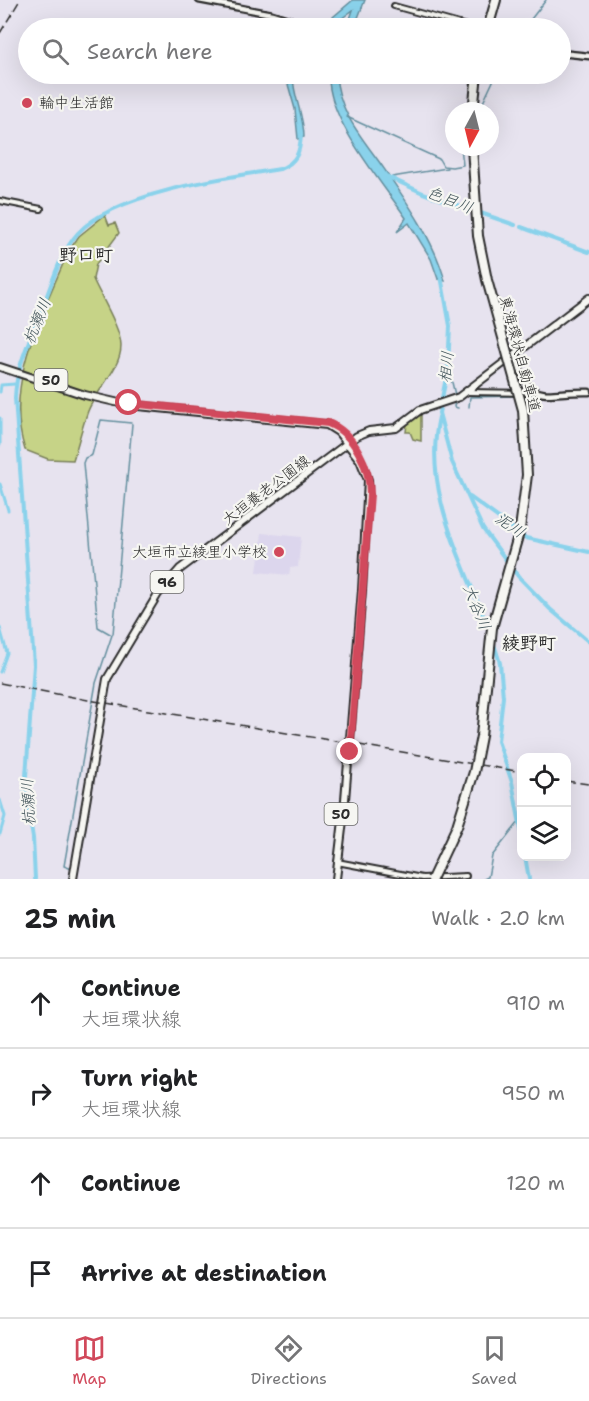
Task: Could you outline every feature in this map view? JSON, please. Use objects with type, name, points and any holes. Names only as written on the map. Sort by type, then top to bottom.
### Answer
[{"type":"highway","points":[[490,18],[494,0]]},
{"type":"highway","points":[[474,102],[476,84]]},
{"type":"highway","name":"東海環状自動車道","points":[[432,879],[457,826],[474,772],[482,727],[492,628],[520,529],[527,475],[523,410],[487,280],[478,236],[473,156]]},
{"type":"main road","points":[[199,0],[283,18]]},
{"type":"main road","points":[[571,54],[589,56]]},
{"type":"main road","name":"大垣養老公園線","points":[[73,879],[105,685],[158,594],[180,569],[349,442],[367,432],[396,428],[414,413],[459,397],[589,298]]},
{"type":"main road","points":[[515,354],[523,380],[533,390],[549,393],[589,392]]},
{"type":"main road","name":"50","points":[[1,366],[120,402],[327,425],[349,442],[363,465],[368,480],[351,718],[338,862],[334,879]]},
{"type":"main road","points":[[346,772],[351,718]]},
{"type":"street","points":[[393,6],[437,18]]},
{"type":"street","points":[[0,201],[41,209]]},
{"type":"street","points":[[465,392],[525,393]]},
{"type":"street","points":[[338,862],[428,878],[466,876]]},
{"type":"shaded area","name":"大垣市立綾里小学校","points":[[262,533],[301,537],[298,567],[290,568],[289,575],[257,572]]},
{"type":"green space","points":[[105,215],[109,225],[115,223],[119,233],[96,264],[93,279],[118,331],[120,355],[113,371],[88,411],[73,460],[48,459],[25,450],[20,425],[19,400],[22,374],[38,324],[68,252],[79,236]]},
{"type":"green space","points":[[421,414],[421,441],[413,439],[410,432],[406,432],[407,424]]},
{"type":"water","points":[[353,0],[365,0],[358,18],[350,18],[353,10],[342,18],[332,18]]},
{"type":"water","points":[[288,84],[293,84],[302,120],[304,137],[298,139],[295,109]]},
{"type":"water","points":[[330,84],[338,84],[345,110],[357,132],[418,220],[434,250],[445,281],[438,279],[431,259],[409,223],[397,232],[406,218],[345,129],[330,91]]},
{"type":"waterway","points":[[532,18],[546,0]]},
{"type":"waterway","points":[[483,102],[492,84]]},
{"type":"waterway","points":[[347,117],[439,159],[443,166],[452,167]]},
{"type":"waterway","name":"杭瀬川","points":[[35,879],[33,838],[25,790],[34,665],[15,398],[24,354],[66,250],[78,233],[95,219],[117,207],[173,189],[280,169],[294,160],[300,146],[301,135]]},
{"type":"waterway","points":[[452,167],[463,165],[462,156]]},
{"type":"waterway","points":[[392,177],[447,168]]},
{"type":"waterway","name":"色目川","points":[[386,176],[423,193],[515,225]]},
{"type":"waterway","name":"色目川","points":[[521,227],[589,252]]},
{"type":"waterway","name":"相川","points":[[441,276],[450,326],[448,368],[439,413],[452,462],[483,529],[518,576],[550,609],[589,642]]},
{"type":"waterway","points":[[447,375],[451,378],[455,395]]},
{"type":"waterway","points":[[0,392],[1,385],[15,384]]},
{"type":"waterway","points":[[521,396],[589,395]]},
{"type":"waterway","points":[[469,407],[470,397],[516,396]]},
{"type":"waterway","points":[[455,400],[454,407],[458,408]]},
{"type":"waterway","name":"大谷川","points":[[439,417],[435,445],[436,473],[441,500],[448,527],[489,631]]},
{"type":"waterway","points":[[0,418],[0,445]]},
{"type":"waterway","points":[[72,869],[64,866],[96,683],[112,635],[98,627],[83,463],[85,458],[92,455],[101,420],[131,423]]},
{"type":"waterway","points":[[113,634],[132,424]]},
{"type":"waterway","points":[[0,484],[8,510]]},
{"type":"waterway","name":"泥川","points":[[470,497],[526,538],[589,552]]},
{"type":"waterway","points":[[0,628],[7,653],[0,672]]},
{"type":"waterway","name":"大谷川","points":[[493,641],[500,663],[503,697],[498,741],[512,782],[517,808]]},
{"type":"waterway","points":[[0,800],[5,816],[0,834]]},
{"type":"waterway","points":[[484,879],[488,877],[492,856],[517,825]]},
{"type":"waterway","name":"大谷川","points":[[526,861],[529,879]]},
{"type":"railway","points":[[0,33],[20,0]]},
{"type":"railway","points":[[0,683],[88,700],[517,771]]},
{"type":"railway","points":[[571,782],[589,784]]},
{"type":"place","name":"輪中生活館","points":[[27,103]]},
{"type":"place","name":"大垣市立綾里小学校","points":[[279,552]]},
{"type":"district","name":"野口町","points":[[86,255]]},
{"type":"district","name":"綾野町","points":[[529,643]]},
{"type":"route","points":[[129,403],[328,423],[340,429],[365,463],[370,479],[370,494],[350,752]]}]
